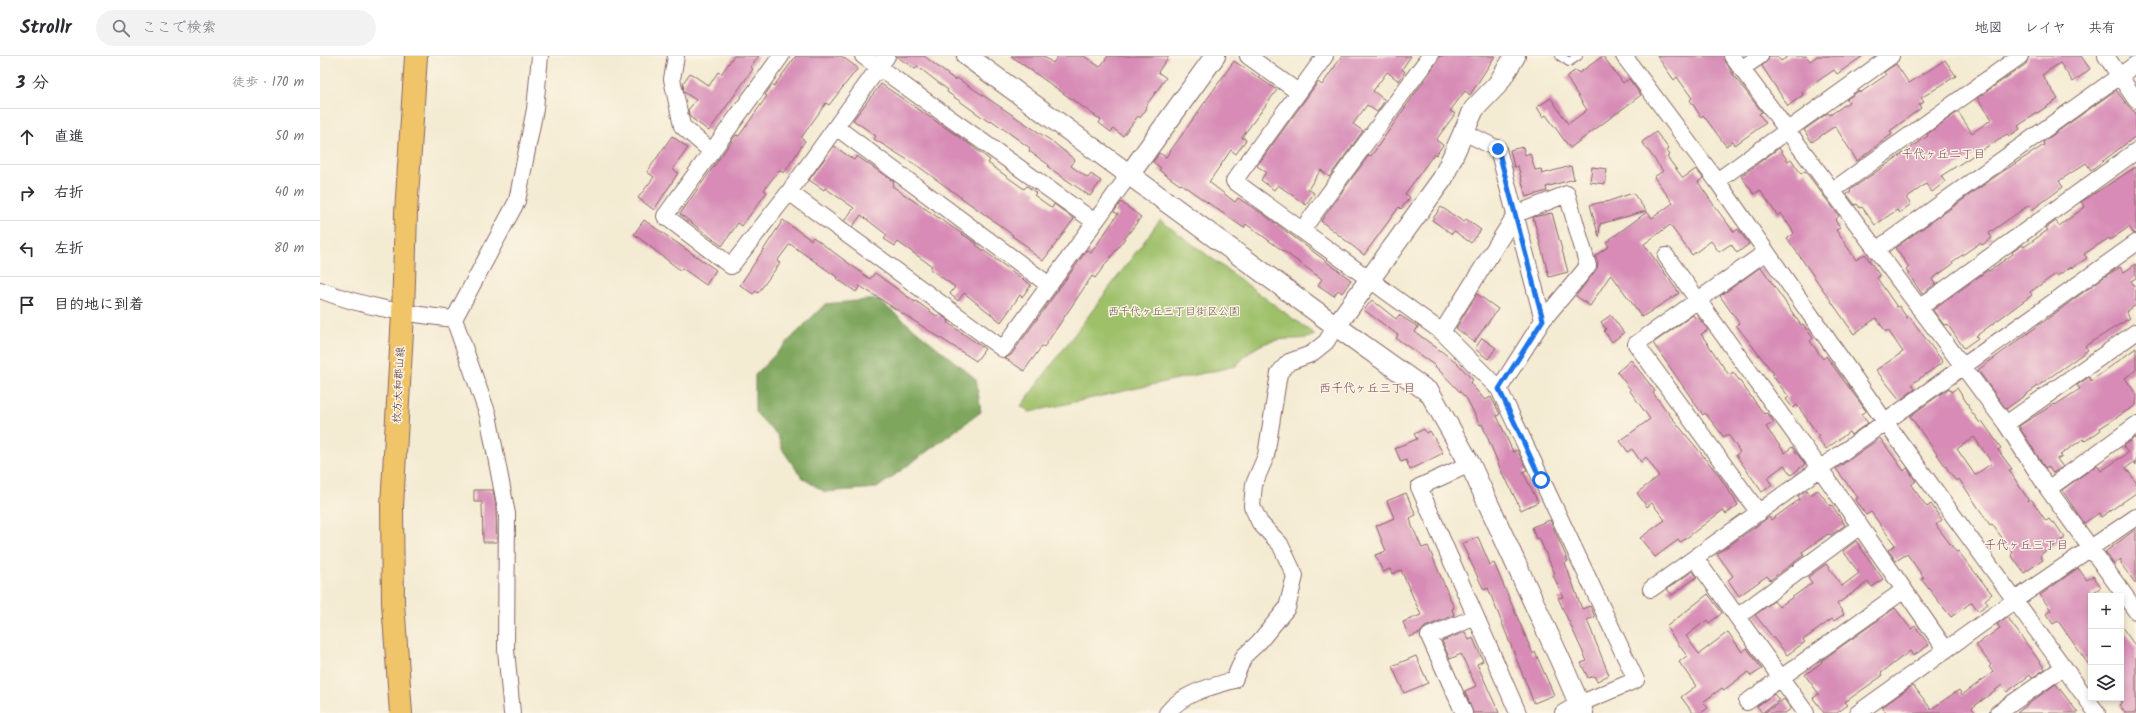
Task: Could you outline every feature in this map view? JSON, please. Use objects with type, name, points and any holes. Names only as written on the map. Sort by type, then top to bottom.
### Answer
[{"type":"main road","name":"枚方大和郡山線","points":[[401,713],[393,603],[392,506],[403,314],[406,213],[416,56]]},
{"type":"street","points":[[512,713],[506,650],[507,514],[488,416],[454,319],[517,201],[535,109],[540,56]]},
{"type":"street","points":[[676,56],[672,79],[682,126],[712,152]]},
{"type":"street","points":[[781,56],[665,216],[731,266],[789,192],[883,62]]},
{"type":"street","points":[[863,56],[883,62],[1095,222]]},
{"type":"street","points":[[967,56],[1430,393],[1470,464],[1575,710],[1636,680],[1499,389],[1442,332],[1234,181],[1325,56]]},
{"type":"street","points":[[789,192],[1003,349],[1215,56]]},
{"type":"street","points":[[1248,56],[1298,92]]},
{"type":"street","points":[[1302,230],[1430,56]]},
{"type":"street","points":[[1167,713],[1173,706],[1203,689],[1234,680],[1244,656],[1259,642],[1287,608],[1295,576],[1280,544],[1260,523],[1252,506],[1254,484],[1266,456],[1279,372],[1289,362],[1311,354],[1326,342],[1443,178],[1462,131],[1474,109],[1498,84],[1515,56]]},
{"type":"street","points":[[1624,56],[1717,181],[1886,423],[2097,713]]},
{"type":"street","points":[[1732,56],[2006,424],[2048,488],[2136,611]]},
{"type":"street","points":[[1742,69],[1760,56]]},
{"type":"street","points":[[1717,181],[1891,56]]},
{"type":"street","points":[[1832,190],[2020,56]]},
{"type":"street","points":[[2106,56],[2136,100]]},
{"type":"street","points":[[1876,250],[2136,64]]},
{"type":"street","points":[[836,127],[1049,285]]},
{"type":"street","points":[[1462,131],[1498,149],[1543,320]]},
{"type":"street","points":[[1920,308],[2136,151]]},
{"type":"street","points":[[1442,332],[1516,214],[1567,194],[1588,266],[1543,320],[1499,389]]},
{"type":"street","points":[[1651,589],[1821,470],[1963,366],[2136,243]]},
{"type":"street","points":[[1758,513],[1636,344],[1766,252]]},
{"type":"street","points":[[1666,256],[1821,470],[1946,650]]},
{"type":"street","points":[[320,290],[338,297],[403,314],[454,319]]},
{"type":"street","points":[[2006,424],[2136,332]]},
{"type":"street","points":[[2048,488],[2136,425]]},
{"type":"street","points":[[1470,464],[1419,487],[1518,713]]},
{"type":"street","points":[[1858,713],[2015,600],[2136,516]]},
{"type":"street","points":[[1737,616],[1860,526]]},
{"type":"street","points":[[1695,558],[1806,713]]},
{"type":"street","points":[[1747,702],[1904,590]]},
{"type":"street","points":[[1464,713],[1429,636],[1476,617]]},
{"type":"street","points":[[1998,713],[2064,667]]},
{"type":"lane","points":[[1560,56],[1569,62],[1578,56]]},
{"type":"green space","name":"西千代ヶ丘三丁目街区公園","points":[[1160,220],[1315,335],[1266,343],[1254,349],[1236,366],[1030,412],[1021,406]]},
{"type":"green space","points":[[877,299],[976,379],[981,412],[877,488],[825,492],[802,478],[782,449],[778,436],[755,412],[755,375],[825,304]]},
{"type":"building","points":[[734,56],[759,56],[750,67],[753,69],[709,131],[690,117],[688,110],[696,100],[684,92],[683,83],[690,73],[709,86],[718,72],[721,74]]},
{"type":"building","points":[[796,56],[841,56],[858,68],[829,105],[826,103],[801,138],[805,141],[784,173],[779,170],[764,190],[767,192],[742,226],[738,223],[722,246],[680,214],[736,135],[739,136],[767,96],[765,95],[772,85],[774,86]]},
{"type":"building","points":[[896,56],[924,56],[955,80],[957,78],[1053,142],[1075,160],[1071,166],[1088,178],[1091,174],[1101,181],[1090,196],[1048,167],[1049,165],[1029,151],[1030,148],[991,120],[989,122],[947,92],[948,90],[917,66],[915,69]]},
{"type":"building","points":[[1011,56],[1043,56],[1053,63],[1058,56],[1084,56],[1100,67],[1108,56],[1169,56],[1158,72],[1166,78],[1145,107],[1147,108],[1140,118],[1138,116],[1123,136],[1114,129],[1111,132],[1099,123],[1101,120]]},
{"type":"building","points":[[1342,56],[1411,56],[1402,69],[1405,72],[1399,81],[1387,72],[1373,91],[1385,100],[1377,112],[1367,105],[1353,124],[1363,131],[1329,177],[1321,170],[1308,189],[1314,193],[1306,205],[1278,185],[1274,190],[1261,180],[1266,172],[1257,166],[1318,82],[1322,85]]},
{"type":"building","points":[[1439,56],[1495,56],[1470,95],[1465,91],[1450,111],[1455,114],[1436,140],[1443,145],[1436,155],[1434,154],[1405,194],[1410,197],[1401,209],[1399,207],[1364,255],[1321,221],[1369,155],[1371,156],[1433,68]]},
{"type":"building","points":[[1603,56],[1623,83],[1629,79],[1641,95],[1570,148],[1546,115],[1543,117],[1537,107],[1551,98],[1568,124],[1587,110],[1566,77],[1576,70],[1579,73]]},
{"type":"building","points":[[1657,56],[1723,56],[1733,75],[1762,112],[1759,114],[1766,123],[1735,145],[1733,141],[1726,146],[1703,115],[1701,117],[1690,100],[1692,98],[1677,77],[1674,80]]},
{"type":"building","points":[[1769,56],[1777,56],[1781,61],[1789,56],[1806,56],[1810,61],[1817,56],[1863,56],[1837,74],[1834,70],[1802,92],[1803,95],[1788,106],[1762,66],[1768,60]]},
{"type":"building","points":[[2029,56],[2081,56],[2090,69],[2073,82],[2060,63],[2042,75],[2058,99],[2018,126],[2020,129],[2009,136],[2007,134],[1941,176],[1945,182],[1932,192],[1926,184],[1906,198],[1911,204],[1899,213],[1897,210],[1875,225],[1862,207],[1860,208],[1857,204],[1855,205],[1847,194],[1851,191],[1850,190],[1928,136],[1927,134],[1958,112],[1972,133],[1992,119],[1977,98],[2026,64]]},
{"type":"building","points":[[1945,60],[1956,76],[1921,98],[1924,102],[1919,105],[1921,108],[1890,131],[1892,134],[1857,161],[1835,126],[1812,142],[1804,130],[1828,113],[1830,115],[1849,102],[1847,99],[1859,91],[1860,93],[1886,75],[1884,72],[1896,64],[1909,83]]},
{"type":"building","points":[[1234,61],[1277,90],[1242,137],[1246,140],[1236,154],[1231,150],[1209,182],[1235,202],[1238,198],[1263,214],[1351,280],[1342,293],[1338,290],[1334,296],[1318,285],[1322,279],[1246,224],[1244,228],[1181,184],[1180,185],[1159,170],[1161,168],[1153,162],[1159,153],[1166,157]]},
{"type":"building","points":[[881,84],[968,143],[990,160],[988,163],[1024,189],[1027,186],[1036,193],[1034,195],[1052,208],[1054,204],[1074,219],[1043,261],[1027,249],[1028,247],[1012,236],[1013,235],[919,167],[874,139],[876,136],[853,120]]},
{"type":"building","points":[[2116,90],[2128,106],[2136,113],[2136,136],[2091,170],[2086,163],[2059,181],[2063,187],[2032,210],[2029,205],[1989,233],[1992,238],[1982,245],[1980,243],[1952,262],[1953,264],[1932,279],[1935,284],[1922,294],[1906,270],[1909,267],[1895,248],[1999,174],[2044,145],[2043,142]]},
{"type":"building","points":[[1656,132],[1669,149],[1667,151],[1670,155],[1667,157],[1683,178],[1696,169],[1703,178],[1698,182],[1715,207],[1734,232],[1738,229],[1749,244],[1737,253],[1731,244],[1719,252],[1711,241],[1692,255],[1670,225],[1644,244],[1679,293],[1642,317],[1611,274],[1590,306],[1576,296],[1597,268],[1598,262],[1595,256],[1609,246],[1606,242],[1647,212],[1652,218],[1673,203],[1654,177],[1663,171],[1642,142]]},
{"type":"building","points":[[672,136],[688,148],[673,169],[678,173],[654,210],[638,198],[654,177],[647,172]]},
{"type":"building","points":[[834,146],[854,160],[857,156],[877,170],[894,182],[892,186],[977,244],[976,245],[1031,285],[1022,297],[1020,295],[1001,322],[964,293],[958,301],[950,294],[955,287],[930,269],[932,266],[898,242],[895,246],[884,239],[887,235],[861,215],[852,227],[844,221],[854,208],[825,188],[824,190],[809,180]]},
{"type":"building","points":[[1523,147],[1525,155],[1530,153],[1535,170],[1541,169],[1542,174],[1571,166],[1574,179],[1546,187],[1547,191],[1526,197],[1518,166],[1514,167],[1510,150]]},
{"type":"building","points":[[1779,148],[1788,161],[1791,159],[1801,174],[1805,171],[1839,216],[1835,220],[1840,228],[1836,230],[1856,260],[1865,254],[1880,276],[1877,278],[1897,307],[1899,306],[1907,318],[1909,316],[1943,362],[1912,384],[1915,389],[1900,400],[1876,370],[1903,352],[1888,330],[1886,332],[1876,318],[1854,334],[1787,238],[1794,233],[1781,213],[1778,216],[1760,190],[1754,194],[1741,176]]},
{"type":"building","points":[[1592,167],[1607,169],[1605,184],[1590,182]]},
{"type":"building","points":[[2136,167],[2136,234],[2134,234],[2129,227],[2110,240],[2109,238],[2084,254],[2087,258],[2057,276],[2056,274],[2030,292],[2032,295],[1976,336],[1978,338],[1964,348],[1947,324],[1944,325],[1933,310],[1988,270],[1989,271],[2013,254],[2012,252],[2023,245],[2024,247],[2048,230],[2046,228],[2056,221],[2059,226],[2085,207],[2081,202]]},
{"type":"building","points":[[1633,193],[1646,211],[1600,224],[1599,237],[1590,205],[1603,203]]},
{"type":"building","points":[[1121,202],[1141,217],[1095,278],[1092,276],[1044,347],[1042,346],[1024,371],[1005,358],[1011,355],[1087,250],[1091,253],[1118,214],[1114,212]]},
{"type":"building","points":[[1441,207],[1464,222],[1466,219],[1481,230],[1471,243],[1454,231],[1452,234],[1432,220]]},
{"type":"building","points":[[1552,213],[1568,272],[1549,277],[1533,217]]},
{"type":"building","points":[[644,220],[716,270],[706,285],[682,268],[680,270],[634,234]]},
{"type":"building","points":[[783,220],[811,240],[813,237],[870,279],[875,273],[938,317],[940,314],[949,321],[948,323],[985,349],[976,361],[860,286],[856,292],[790,244],[777,261],[780,263],[758,293],[756,291],[753,294],[740,285]]},
{"type":"building","points":[[2136,264],[2136,278],[2131,281],[2136,288],[2136,305],[2126,312],[2130,318],[2085,346],[2088,350],[2006,409],[1978,370],[2104,277],[2120,267],[2124,272]]},
{"type":"building","points":[[1761,267],[1801,325],[1803,324],[1813,338],[1810,341],[1823,359],[1826,356],[1866,411],[1861,414],[1868,423],[1851,435],[1849,432],[1826,449],[1817,437],[1819,436],[1797,405],[1793,408],[1786,399],[1789,397],[1772,375],[1774,374],[1736,325],[1739,323],[1720,296]]},
{"type":"building","points":[[1477,294],[1498,309],[1474,342],[1456,328]]},
{"type":"building","points":[[1372,300],[1396,319],[1399,315],[1418,327],[1415,332],[1456,362],[1473,380],[1470,383],[1485,400],[1491,397],[1500,414],[1497,416],[1513,452],[1517,450],[1527,470],[1523,472],[1538,502],[1521,510],[1506,479],[1505,480],[1482,424],[1480,425],[1467,399],[1434,365],[1396,338],[1398,335],[1364,310]]},
{"type":"building","points":[[1611,315],[1624,333],[1612,342],[1604,331],[1606,329],[1601,322]]},
{"type":"building","points":[[1693,315],[1695,318],[1697,316],[1708,330],[1701,334],[1729,375],[1733,372],[1764,414],[1767,413],[1774,422],[1766,427],[1785,453],[1792,447],[1805,464],[1791,475],[1784,465],[1767,478],[1772,485],[1762,492],[1736,455],[1740,452],[1728,434],[1724,437],[1705,413],[1703,415],[1653,343]]},
{"type":"building","points":[[1482,338],[1496,348],[1488,359],[1475,349]]},
{"type":"building","points":[[2136,348],[2136,370],[2125,378],[2136,394],[2136,405],[2100,428],[2101,430],[2085,441],[2083,439],[2060,455],[2062,456],[2057,459],[2063,467],[2053,473],[2048,466],[2045,468],[2019,426],[2080,389],[2077,385],[2089,377],[2091,381]]},
{"type":"building","points":[[1631,360],[1655,391],[1653,393],[1718,474],[1738,505],[1726,514],[1723,510],[1680,543],[1678,540],[1655,557],[1640,538],[1665,520],[1652,503],[1647,507],[1637,493],[1659,476],[1646,457],[1641,462],[1632,449],[1628,452],[1620,441],[1650,419],[1617,372]]},
{"type":"building","points":[[1949,388],[1951,392],[1957,388],[1969,406],[1968,407],[1980,423],[1982,421],[2001,448],[1998,450],[2012,469],[2009,470],[2029,501],[2031,499],[2046,521],[2049,519],[2052,523],[2054,522],[2065,538],[2040,555],[2043,560],[2024,573],[2011,555],[2013,553],[1992,524],[1990,525],[1959,479],[1956,481],[1910,416]],"holes":[[[1974,437],[1992,463],[1975,475],[1957,449]]]},
{"type":"building","points":[[1424,429],[1426,433],[1430,431],[1443,453],[1410,470],[1406,460],[1401,462],[1395,448],[1417,439],[1414,434]]},
{"type":"building","points":[[2136,437],[2136,465],[2134,462],[2126,468],[2136,482],[2136,493],[2101,517],[2099,513],[2084,523],[2062,490],[2097,465],[2101,471],[2128,453],[2123,446]]},
{"type":"building","points":[[1880,438],[1904,471],[1907,468],[1916,481],[1911,485],[1927,507],[1931,504],[1942,520],[1936,525],[1956,552],[1958,551],[1992,594],[1985,600],[1988,604],[1978,611],[1972,602],[1951,617],[1921,579],[1924,578],[1907,554],[1896,561],[1888,550],[1895,545],[1871,512],[1866,515],[1855,500],[1858,498],[1836,469]]},
{"type":"building","points":[[474,490],[493,490],[496,507],[497,542],[483,542],[482,502],[474,502]]},
{"type":"building","points":[[1807,490],[1810,495],[1818,490],[1830,506],[1832,505],[1845,525],[1831,535],[1828,534],[1802,552],[1804,555],[1770,580],[1767,576],[1739,596],[1728,580],[1733,576],[1717,554],[1769,517],[1771,520],[1800,499],[1798,496]]},
{"type":"building","points":[[1406,493],[1416,515],[1410,518],[1412,526],[1422,548],[1428,546],[1454,608],[1452,609],[1454,615],[1425,627],[1420,633],[1409,637],[1403,622],[1421,615],[1401,570],[1392,574],[1390,569],[1383,572],[1375,555],[1386,551],[1376,526],[1394,518],[1387,501]]},
{"type":"building","points":[[1550,520],[1568,561],[1565,563],[1582,609],[1590,606],[1595,617],[1587,620],[1609,675],[1597,681],[1594,676],[1588,678],[1581,663],[1587,661],[1558,598],[1563,597],[1553,575],[1555,574],[1539,538],[1536,539],[1532,527]]},
{"type":"building","points":[[2136,529],[2136,584],[2121,564],[2121,559],[2114,564],[2105,552]]},
{"type":"building","points":[[1478,537],[1490,565],[1494,563],[1533,654],[1535,652],[1554,695],[1534,703],[1488,588],[1484,590],[1462,544]]},
{"type":"building","points":[[1856,541],[1883,579],[1872,587],[1868,582],[1837,604],[1844,614],[1834,621],[1832,619],[1803,640],[1805,642],[1787,655],[1755,615],[1774,601],[1779,607],[1812,583],[1808,577],[1826,564],[1842,586],[1859,573],[1843,551]]},
{"type":"building","points":[[2078,568],[2087,580],[2093,576],[2101,587],[2092,593],[2088,593],[2088,664],[2058,621],[2053,624],[2046,614],[2051,610],[2040,595]]},
{"type":"building","points":[[1693,571],[1697,577],[1672,595],[1667,589]]},
{"type":"building","points":[[1708,594],[1722,613],[1709,623],[1707,620],[1686,636],[1699,654],[1728,632],[1742,652],[1747,648],[1762,669],[1751,676],[1748,672],[1724,690],[1722,688],[1703,702],[1708,708],[1701,713],[1693,713],[1681,697],[1696,686],[1679,662],[1687,656],[1666,627]]},
{"type":"building","points":[[1895,608],[1911,629],[1915,626],[1929,645],[1913,656],[1910,651],[1881,673],[1882,676],[1845,702],[1848,705],[1837,713],[1824,713],[1813,698],[1819,694],[1805,675],[1822,662],[1821,661]]},
{"type":"building","points":[[2007,617],[2045,669],[2032,678],[2030,675],[2007,692],[2002,685],[1972,708],[1976,713],[1886,713],[1882,707],[1913,685],[1931,709],[1959,690],[1962,695],[1993,672],[1989,667],[1991,665],[1976,645],[2000,628],[1997,624]]},
{"type":"building","points":[[2124,630],[2136,647],[2136,713],[2125,713],[2119,705],[2121,701],[2124,701]]},
{"type":"building","points":[[1465,632],[1469,640],[1473,638],[1483,661],[1477,664],[1499,713],[1473,713],[1465,691],[1476,686],[1461,654],[1450,659],[1442,641]]},
{"type":"building","points":[[1416,656],[1428,683],[1404,693],[1392,666]]},
{"type":"building","points":[[2056,684],[2078,713],[2017,713],[2043,693]]},
{"type":"building","points":[[1774,694],[1779,700],[1762,713],[1757,706]]},
{"type":"building","points":[[1784,699],[1791,709],[1785,713],[1764,713]]},
{"type":"district","name":"千代ヶ丘二丁目","points":[[1943,154]]},
{"type":"district","name":"西千代ヶ丘三丁目","points":[[1367,388]]},
{"type":"district","name":"千代ヶ丘三丁目","points":[[2026,545]]},
{"type":"route","points":[[1498,149],[1543,320],[1499,389],[1541,480]]}]
